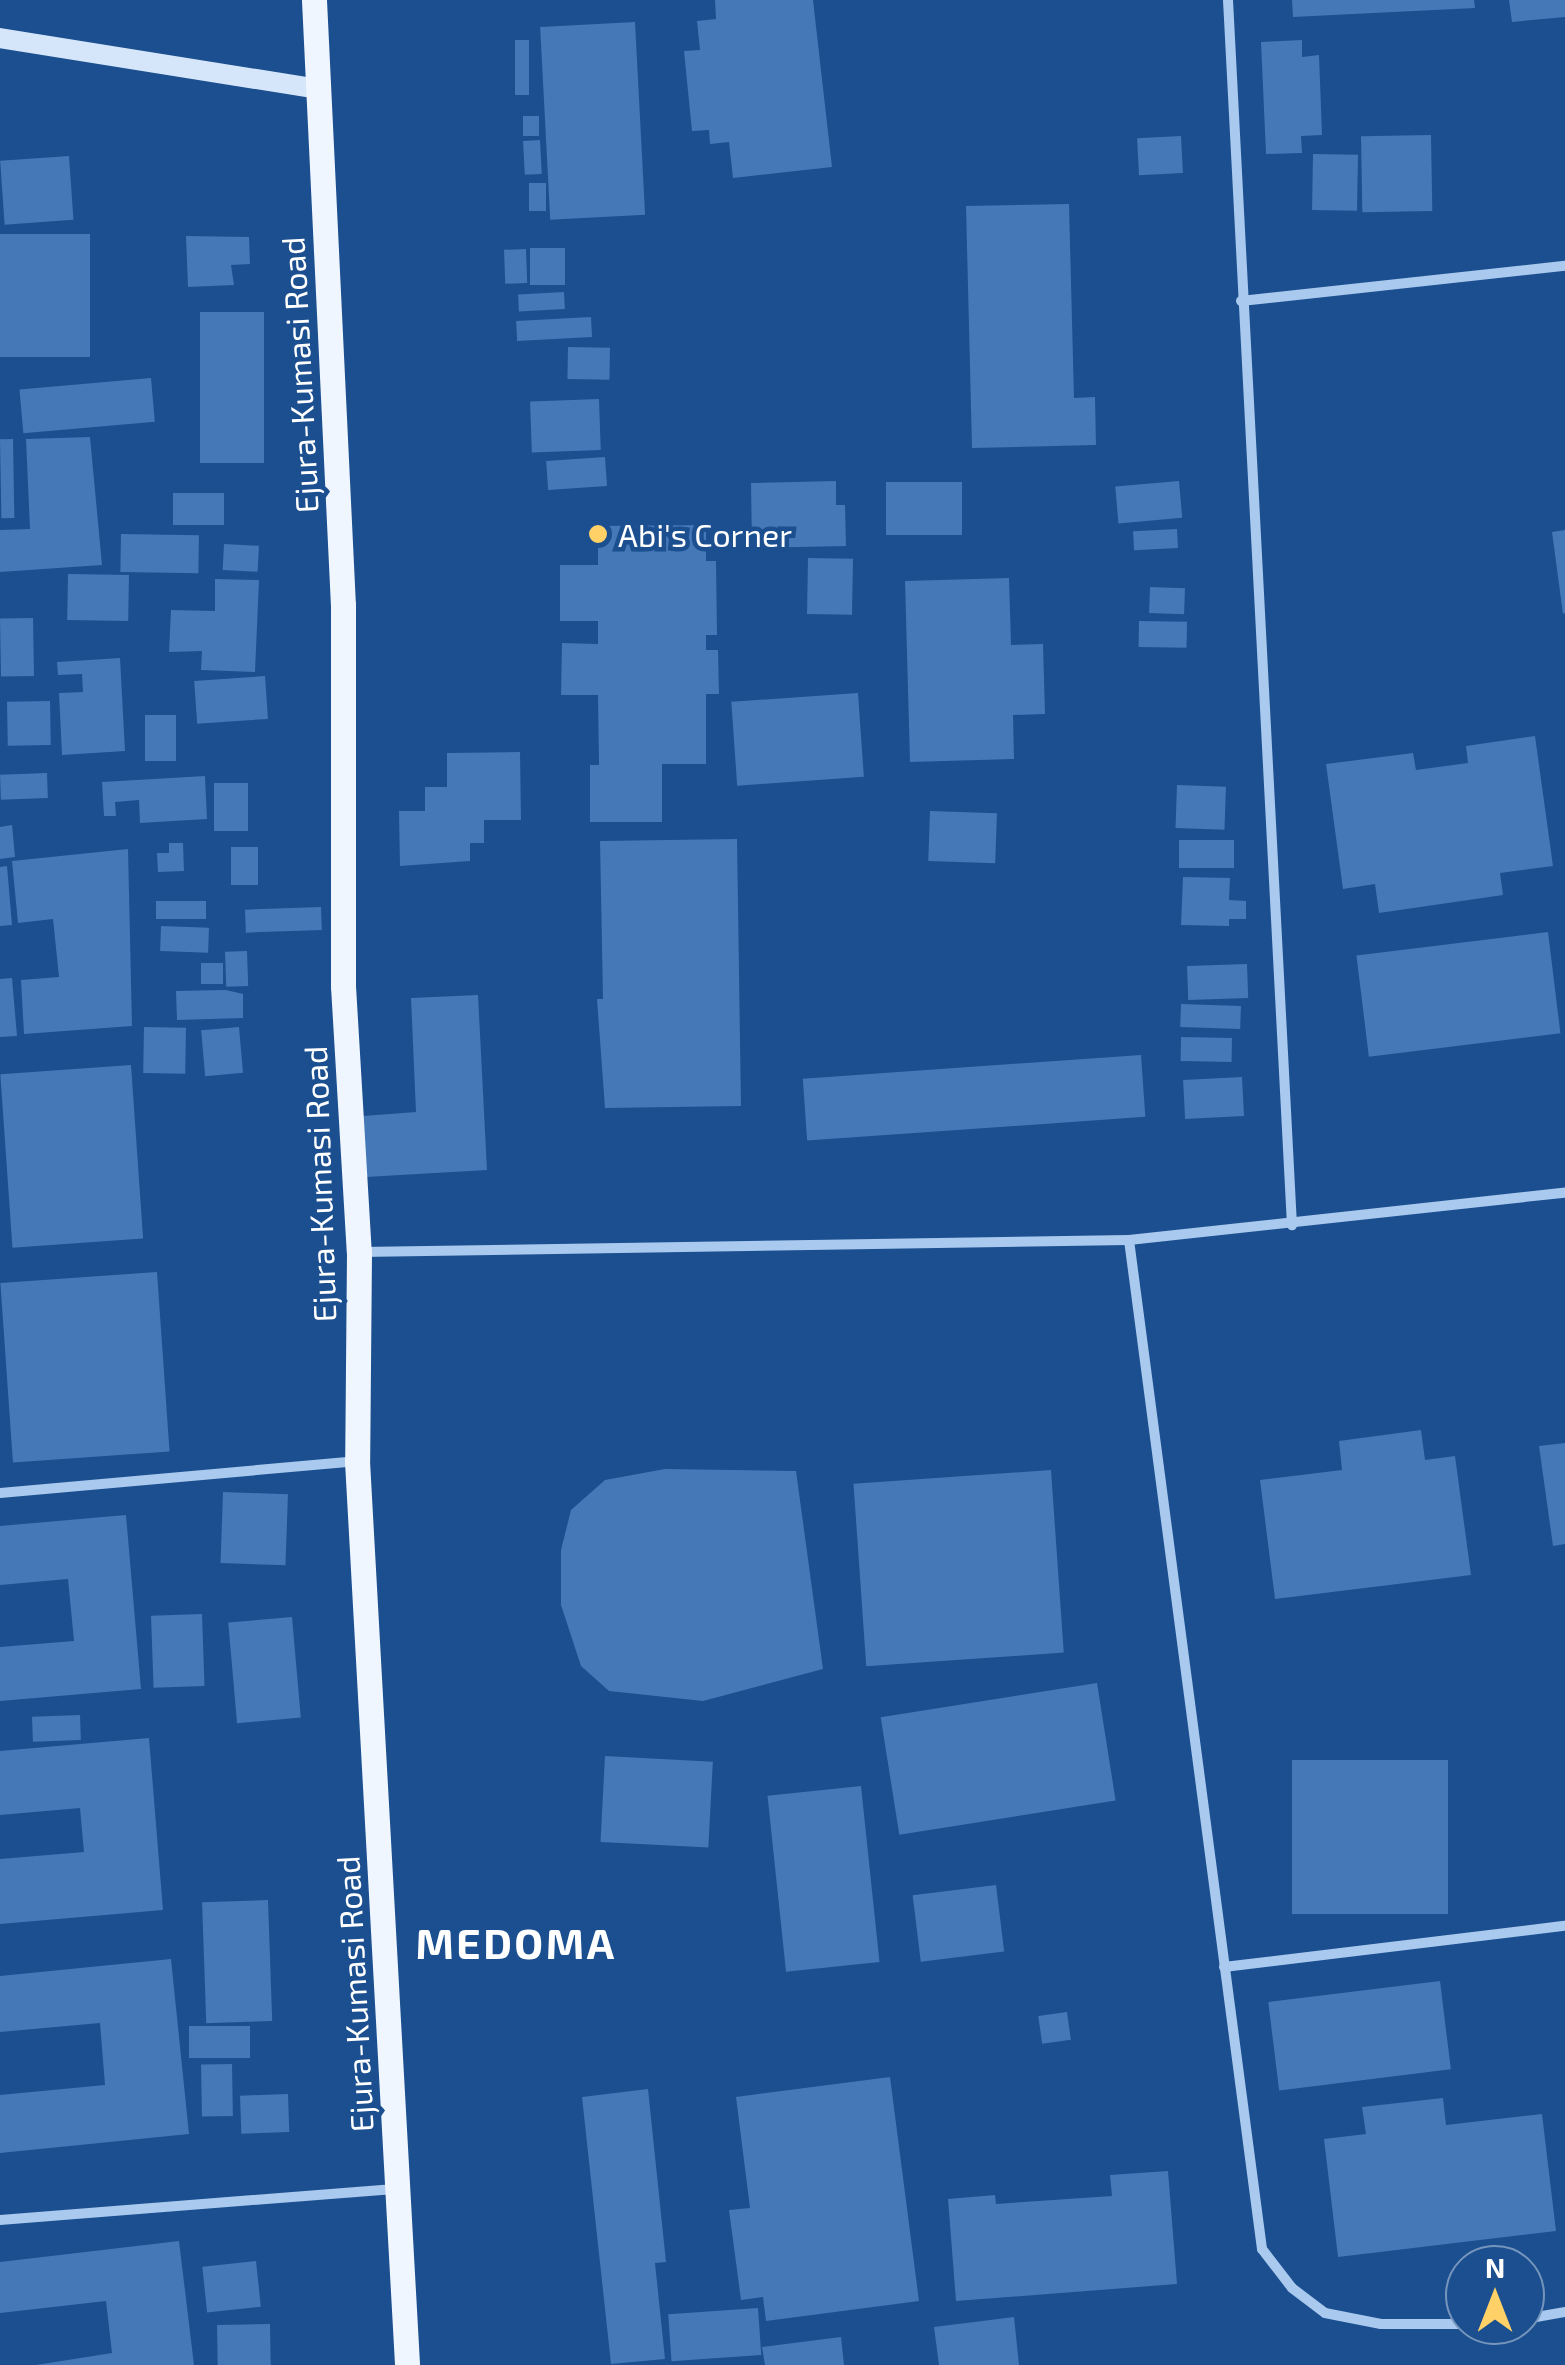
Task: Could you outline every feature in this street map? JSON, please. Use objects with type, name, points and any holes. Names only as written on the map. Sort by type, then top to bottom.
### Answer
[{"type":"main road","name":"Ejura-Kumasi Road","points":[[314,0],[342,605],[342,986],[359,1252],[357,1461],[407,2365]]},
{"type":"street","points":[[1228,0],[1240,301],[1292,1225]]},
{"type":"street","points":[[0,38],[318,89]]},
{"type":"street","points":[[1240,301],[1565,266]]},
{"type":"street","points":[[359,1252],[1129,1240],[1565,1193]]},
{"type":"street","points":[[1129,1240],[1262,2249],[1292,2288],[1325,2313],[1381,2324],[1445,2324]]},
{"type":"street","points":[[0,1492],[357,1461]]},
{"type":"street","points":[[1224,1966],[1565,1926]]},
{"type":"street","points":[[0,2220],[399,2188]]},
{"type":"building","points":[[715,0],[813,0],[832,167],[733,178],[729,142],[710,144],[709,130],[692,131],[684,51],[700,50],[697,21],[716,19]]},
{"type":"building","points":[[1292,0],[1474,0],[1475,8],[1293,17]]},
{"type":"building","points":[[1509,0],[1565,0],[1565,17],[1512,22]]},
{"type":"building","points":[[635,22],[645,215],[550,220],[540,27]]},
{"type":"building","points":[[515,40],[529,40],[529,95],[515,95]]},
{"type":"building","points":[[1302,40],[1302,57],[1319,55],[1322,135],[1301,136],[1302,153],[1266,154],[1261,42]]},
{"type":"building","points":[[523,116],[539,116],[539,136],[523,136]]},
{"type":"building","points":[[1431,135],[1432,211],[1362,212],[1361,136]]},
{"type":"building","points":[[1181,136],[1183,173],[1139,175],[1137,138]]},
{"type":"building","points":[[540,140],[542,174],[525,175],[523,141]]},
{"type":"building","points":[[1313,154],[1358,155],[1357,211],[1312,210]]},
{"type":"building","points":[[69,156],[73,220],[5,225],[0,161]]},
{"type":"building","points":[[529,183],[546,183],[546,211],[529,211]]},
{"type":"building","points":[[1069,204],[1074,398],[1095,397],[1096,445],[972,448],[966,206]]},
{"type":"building","points":[[0,234],[90,234],[90,357],[0,357]]},
{"type":"building","points":[[186,236],[249,237],[250,264],[231,265],[234,285],[188,287]]},
{"type":"building","points":[[530,248],[565,248],[565,285],[530,285]]},
{"type":"building","points":[[526,249],[527,283],[505,284],[504,250]]},
{"type":"building","points":[[564,292],[565,309],[519,311],[518,294]]},
{"type":"building","points":[[200,312],[264,312],[264,463],[200,463]]},
{"type":"building","points":[[591,317],[592,337],[517,341],[516,321]]},
{"type":"building","points":[[568,347],[610,348],[609,380],[567,379]]},
{"type":"building","points":[[151,378],[155,422],[23,433],[20,390]]},
{"type":"building","points":[[599,399],[601,450],[532,452],[530,401]]},
{"type":"building","points":[[90,437],[102,565],[0,572],[0,530],[30,529],[26,439]]},
{"type":"building","points":[[0,439],[13,439],[14,518],[1,518]]},
{"type":"building","points":[[605,457],[607,486],[548,490],[546,461]]},
{"type":"building","points":[[836,481],[836,505],[845,505],[846,546],[752,548],[751,483]]},
{"type":"building","points":[[1179,481],[1182,518],[1118,523],[1115,487]]},
{"type":"building","points":[[886,482],[962,482],[962,535],[886,535]]},
{"type":"building","points":[[173,493],[224,493],[224,525],[173,525]]},
{"type":"building","points":[[706,525],[706,561],[716,561],[717,635],[706,635],[706,650],[718,650],[719,694],[706,694],[706,764],[662,764],[662,822],[590,822],[590,765],[599,765],[598,695],[561,695],[562,643],[598,644],[598,621],[560,621],[560,565],[598,565],[598,526]]},
{"type":"building","points":[[1177,529],[1178,548],[1134,550],[1133,531]]},
{"type":"building","points":[[1565,530],[1565,613],[1563,614],[1552,532]]},
{"type":"building","points":[[121,534],[199,535],[198,573],[120,572]]},
{"type":"building","points":[[224,544],[259,546],[258,572],[223,570]]},
{"type":"building","points":[[808,558],[853,559],[852,615],[807,614]]},
{"type":"building","points":[[68,574],[129,575],[128,621],[67,620]]},
{"type":"building","points":[[1009,578],[1011,645],[1043,644],[1045,714],[1013,715],[1014,759],[910,762],[905,581]]},
{"type":"building","points":[[215,579],[259,580],[255,672],[201,670],[202,651],[169,652],[171,610],[215,611]]},
{"type":"building","points":[[1150,587],[1185,588],[1184,614],[1149,613]]},
{"type":"building","points":[[33,618],[34,676],[1,677],[0,619]]},
{"type":"building","points":[[1139,621],[1187,622],[1187,648],[1139,647]]},
{"type":"building","points":[[120,658],[125,751],[62,755],[59,693],[83,692],[82,674],[58,675],[57,662]]},
{"type":"building","points":[[265,676],[268,719],[197,724],[194,681]]},
{"type":"building","points":[[858,693],[864,777],[737,786],[731,702]]},
{"type":"building","points":[[50,701],[51,745],[8,746],[7,702]]},
{"type":"building","points":[[145,715],[176,715],[176,761],[145,761]]},
{"type":"building","points":[[1535,736],[1553,866],[1500,873],[1503,895],[1379,913],[1375,884],[1343,889],[1326,764],[1413,753],[1416,770],[1468,763],[1466,746]]},
{"type":"building","points":[[520,752],[521,820],[484,820],[484,843],[470,843],[470,861],[400,866],[399,811],[425,811],[425,787],[447,787],[447,753]]},
{"type":"building","points":[[47,773],[48,798],[1,800],[0,775]]},
{"type":"building","points":[[205,776],[207,819],[140,823],[139,800],[115,802],[116,816],[104,816],[102,782]]},
{"type":"building","points":[[214,783],[248,783],[248,831],[214,831]]},
{"type":"building","points":[[1177,785],[1226,787],[1224,830],[1175,828]]},
{"type":"building","points":[[930,811],[997,813],[995,863],[928,861]]},
{"type":"building","points":[[12,825],[15,857],[0,859],[0,827]]},
{"type":"building","points":[[737,839],[741,1106],[605,1108],[597,999],[603,999],[600,841]]},
{"type":"building","points":[[1179,840],[1234,840],[1234,868],[1179,868]]},
{"type":"building","points":[[169,843],[183,843],[184,871],[158,872],[157,853],[169,853]]},
{"type":"building","points":[[231,847],[258,847],[258,885],[231,885]]},
{"type":"building","points":[[128,849],[132,1026],[24,1034],[21,980],[59,977],[53,919],[18,923],[12,861]]},
{"type":"building","points":[[7,866],[12,925],[0,926],[0,867]]},
{"type":"building","points":[[1183,877],[1230,878],[1229,900],[1246,901],[1246,919],[1229,919],[1229,926],[1181,925]]},
{"type":"building","points":[[156,901],[206,901],[206,919],[156,919]]},
{"type":"building","points":[[321,907],[322,930],[246,933],[245,910]]},
{"type":"building","points":[[161,926],[209,928],[208,953],[160,951]]},
{"type":"building","points":[[1548,932],[1560,1033],[1369,1057],[1356,956]]},
{"type":"building","points":[[247,951],[248,986],[226,987],[225,952]]},
{"type":"building","points":[[201,963],[223,963],[223,984],[201,984]]},
{"type":"building","points":[[1247,964],[1248,998],[1188,1000],[1187,966]]},
{"type":"building","points":[[12,978],[17,1036],[0,1037],[0,979]]},
{"type":"building","points":[[226,990],[243,994],[243,1018],[177,1020],[176,991]]},
{"type":"building","points":[[478,995],[487,1170],[366,1177],[363,1116],[416,1112],[411,998]]},
{"type":"building","points":[[1181,1004],[1241,1006],[1240,1029],[1180,1027]]},
{"type":"building","points":[[144,1027],[186,1028],[185,1074],[143,1073]]},
{"type":"building","points":[[239,1027],[243,1073],[205,1076],[201,1030]]},
{"type":"building","points":[[1181,1037],[1232,1038],[1232,1062],[1181,1061]]},
{"type":"building","points":[[1141,1055],[1145,1117],[807,1140],[803,1079]]},
{"type":"building","points":[[131,1065],[143,1239],[12,1248],[0,1074]]},
{"type":"building","points":[[1242,1077],[1244,1116],[1185,1119],[1183,1080]]},
{"type":"building","points":[[157,1272],[170,1452],[13,1463],[0,1283]]},
{"type":"building","points":[[1421,1430],[1425,1460],[1455,1456],[1471,1575],[1275,1599],[1260,1480],[1342,1470],[1339,1441]]},
{"type":"building","points":[[1565,1443],[1565,1544],[1553,1546],[1539,1446]]},
{"type":"building","points":[[665,1469],[796,1471],[823,1669],[703,1701],[609,1691],[581,1666],[561,1605],[561,1550],[571,1510],[605,1480]]},
{"type":"building","points":[[1051,1470],[1064,1653],[866,1666],[853,1484]]},
{"type":"building","points":[[223,1492],[288,1494],[285,1565],[221,1563]]},
{"type":"building","points":[[126,1515],[141,1689],[0,1701],[0,1647],[74,1641],[68,1579],[0,1585],[0,1526]]},
{"type":"building","points":[[202,1614],[205,1686],[154,1688],[151,1616]]},
{"type":"building","points":[[292,1617],[301,1718],[237,1723],[228,1623]]},
{"type":"building","points":[[1097,1683],[1116,1801],[899,1835],[881,1717]]},
{"type":"building","points":[[80,1715],[81,1740],[33,1742],[32,1717]]},
{"type":"building","points":[[149,1738],[163,1910],[0,1924],[0,1859],[84,1852],[80,1808],[0,1815],[0,1751]]},
{"type":"building","points":[[605,1756],[713,1762],[708,1848],[600,1842]]},
{"type":"building","points":[[1292,1760],[1448,1760],[1448,1914],[1292,1914]]},
{"type":"building","points":[[861,1786],[880,1962],[786,1972],[768,1796]]},
{"type":"building","points":[[996,1885],[1004,1952],[921,1962],[913,1895]]},
{"type":"building","points":[[268,1900],[272,2021],[206,2023],[202,1902]]},
{"type":"building","points":[[171,1959],[189,2134],[0,2153],[0,2095],[105,2085],[100,2023],[0,2032],[0,1976]]},
{"type":"building","points":[[1440,1981],[1451,2069],[1279,2090],[1268,2002]]},
{"type":"building","points":[[1067,2012],[1071,2040],[1042,2044],[1038,2016]]},
{"type":"building","points":[[189,2026],[250,2026],[250,2058],[189,2058]]},
{"type":"building","points":[[232,2064],[233,2116],[202,2117],[201,2065]]},
{"type":"building","points":[[890,2077],[919,2301],[766,2321],[763,2297],[741,2300],[729,2210],[750,2208],[736,2097]]},
{"type":"building","points":[[648,2089],[666,2262],[655,2263],[665,2359],[611,2364],[582,2097]]},
{"type":"building","points":[[288,2094],[289,2132],[241,2134],[240,2096]]},
{"type":"building","points":[[1443,2098],[1446,2125],[1542,2114],[1556,2231],[1338,2257],[1324,2139],[1366,2134],[1362,2107]]},
{"type":"building","points":[[1168,2171],[1177,2284],[956,2301],[948,2199],[995,2195],[996,2204],[1112,2196],[1110,2175]]},
{"type":"building","points":[[179,2241],[194,2365],[36,2365],[112,2353],[106,2301],[0,2313],[0,2262]]},
{"type":"building","points":[[256,2261],[261,2307],[207,2312],[202,2267]]},
{"type":"building","points":[[758,2308],[761,2355],[671,2361],[668,2314]]},
{"type":"building","points":[[1014,2317],[1019,2365],[939,2365],[934,2327]]},
{"type":"building","points":[[270,2324],[271,2365],[218,2365],[217,2325]]},
{"type":"building","points":[[841,2337],[844,2365],[765,2365],[762,2347]]},
{"type":"place","name":"Abi's Corner","points":[[598,534]]},
{"type":"district","name":"MEDOMA","points":[[516,1942]]}]
